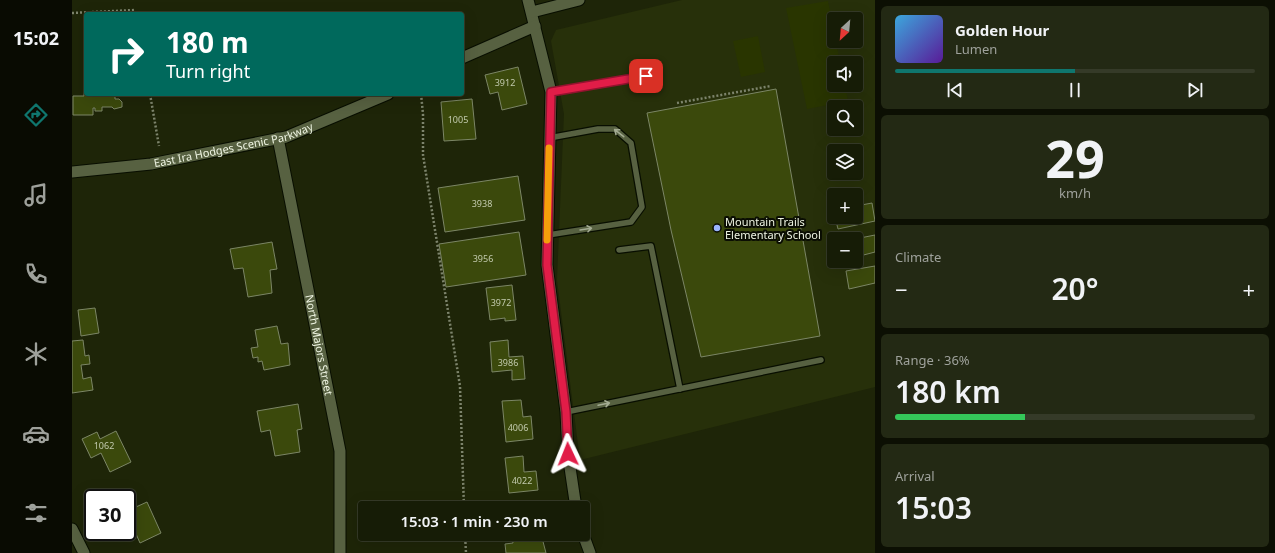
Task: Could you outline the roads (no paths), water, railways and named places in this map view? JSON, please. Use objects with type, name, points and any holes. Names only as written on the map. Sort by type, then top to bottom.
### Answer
[{"type":"street","points":[[528,0],[536,26],[551,92],[547,265],[566,412],[568,454],[575,501]]},
{"type":"street","points":[[532,12],[579,0]]},
{"type":"street","points":[[464,57],[536,26]]},
{"type":"street","name":"East Ira Hodges Scenic Parkway","points":[[72,172],[151,164],[278,138],[383,96]]},
{"type":"street","name":"North Majors Street","points":[[278,138],[340,451],[340,553]]},
{"type":"street","points":[[72,529],[84,553]]},
{"type":"street","points":[[586,541],[590,553]]},
{"type":"lane","points":[[551,92],[646,76]]},
{"type":"lane","points":[[548,235],[630,222],[642,207],[631,143],[616,129],[598,129],[550,138]]},
{"type":"lane","points":[[619,250],[651,246],[680,389]]},
{"type":"lane","points":[[566,412],[821,360]]},
{"type":"place","name":"Mountain Trails Elementary School","points":[[717,228]]}]
